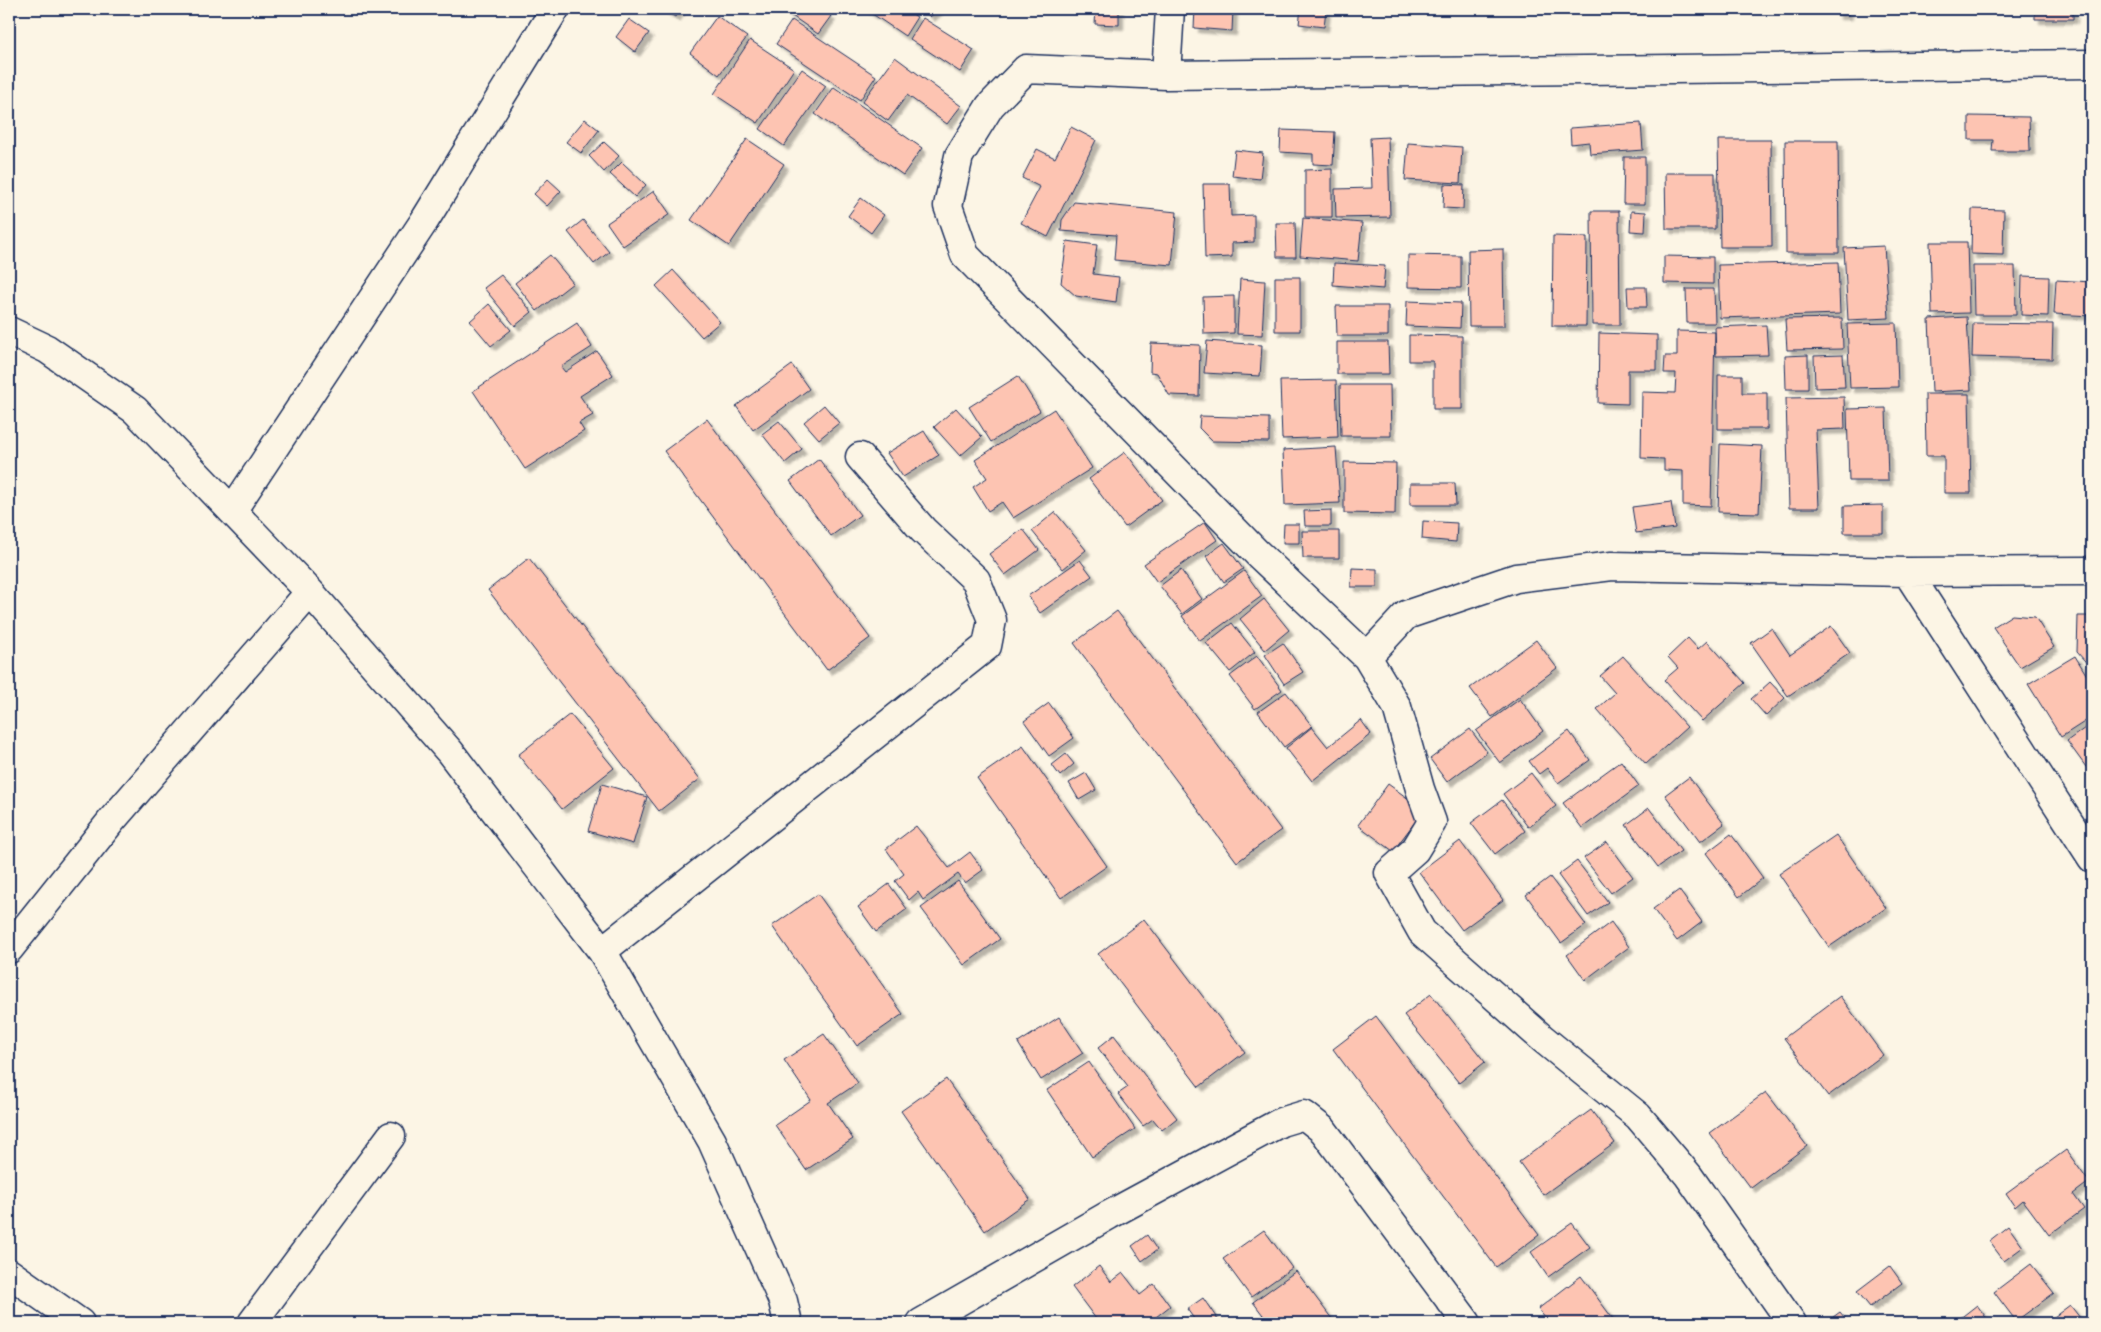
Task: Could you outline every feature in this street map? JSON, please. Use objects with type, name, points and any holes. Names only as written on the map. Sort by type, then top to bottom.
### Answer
[{"type":"street","points":[[232,511],[423,223],[555,9]]},
{"type":"street","points":[[1166,75],[1170,9]]},
{"type":"street","points":[[1792,1323],[1688,1175],[1638,1116],[1543,1040],[1422,932],[1389,873],[1415,850],[1432,822],[1420,789],[1397,707],[1367,656],[1257,553],[965,255],[948,206],[959,156],[990,106],[1026,69],[1166,75],[2092,64]]},
{"type":"street","points":[[9,331],[47,349],[136,410],[310,592],[450,752],[602,951],[712,1141],[782,1301],[788,1323]]},
{"type":"street","points":[[602,951],[987,646],[992,620],[976,580],[923,530],[860,457]]},
{"type":"street","points":[[1367,656],[1406,615],[1516,578],[1612,566],[1907,572],[2092,571]]},
{"type":"street","points":[[1907,572],[2092,858]]},
{"type":"street","points":[[9,950],[112,820],[310,592]]},
{"type":"street","points":[[921,1323],[1110,1215],[1281,1122],[1304,1116],[1323,1130],[1467,1323]]},
{"type":"street","points":[[252,1323],[391,1136]]},
{"type":"street","points":[[9,1274],[80,1323]]},
{"type":"building","points":[[663,9],[681,9],[675,17]]},
{"type":"building","points":[[782,9],[821,9],[831,16],[818,34]]},
{"type":"building","points":[[865,9],[905,9],[917,17],[905,36]]},
{"type":"building","points":[[923,9],[939,9],[930,17]]},
{"type":"building","points":[[1096,9],[1119,9],[1119,25],[1095,24]]},
{"type":"building","points":[[1195,9],[1233,9],[1232,31],[1194,28]]},
{"type":"building","points":[[1301,9],[1326,9],[1324,27],[1299,24]]},
{"type":"building","points":[[1836,9],[1848,9],[1848,15],[1836,15]]},
{"type":"building","points":[[2035,9],[2073,9],[2073,19],[2035,19]]},
{"type":"building","points":[[717,16],[747,37],[719,75],[690,53]]},
{"type":"building","points":[[923,18],[974,50],[960,72],[910,39]]},
{"type":"building","points":[[629,19],[649,33],[635,52],[616,37]]},
{"type":"building","points":[[792,20],[876,76],[860,100],[776,44]]},
{"type":"building","points":[[750,40],[794,69],[758,123],[714,94]]},
{"type":"building","points":[[895,57],[961,106],[947,124],[907,95],[888,121],[862,102]]},
{"type":"building","points":[[802,69],[826,86],[784,146],[760,129]]},
{"type":"building","points":[[834,87],[922,148],[903,175],[815,114]]},
{"type":"building","points":[[1969,116],[2029,117],[2030,151],[1992,151],[1993,140],[1969,140]]},
{"type":"building","points":[[585,119],[599,130],[581,153],[566,142]]},
{"type":"building","points":[[1641,123],[1643,150],[1590,154],[1589,142],[1571,144],[1570,128]]},
{"type":"building","points":[[1071,127],[1096,140],[1048,237],[1021,223],[1040,187],[1022,178],[1037,149],[1055,158]]},
{"type":"building","points":[[1281,130],[1335,132],[1333,165],[1313,164],[1313,154],[1280,152]]},
{"type":"building","points":[[1388,137],[1390,217],[1336,218],[1335,189],[1372,188],[1370,138]]},
{"type":"building","points":[[747,139],[784,164],[729,246],[691,220]]},
{"type":"building","points":[[1718,140],[1771,140],[1772,247],[1720,247]]},
{"type":"building","points":[[1785,141],[1838,141],[1839,253],[1786,253]]},
{"type":"building","points":[[604,142],[619,156],[604,172],[589,156]]},
{"type":"building","points":[[1408,143],[1462,147],[1460,183],[1405,180]]},
{"type":"building","points":[[1235,150],[1263,153],[1260,179],[1232,176]]},
{"type":"building","points":[[1624,157],[1645,157],[1645,204],[1623,204]]},
{"type":"building","points":[[622,162],[646,185],[635,197],[610,174]]},
{"type":"building","points":[[1332,169],[1332,217],[1305,217],[1305,170]]},
{"type":"building","points":[[1665,173],[1715,173],[1715,229],[1666,229]]},
{"type":"building","points":[[548,179],[561,191],[547,206],[534,194]]},
{"type":"building","points":[[1203,184],[1230,184],[1231,216],[1254,215],[1254,242],[1232,243],[1232,257],[1205,258]]},
{"type":"building","points":[[1444,184],[1464,185],[1463,209],[1443,208]]},
{"type":"building","points":[[654,191],[670,214],[623,246],[607,223]]},
{"type":"building","points":[[861,198],[884,215],[871,233],[848,216]]},
{"type":"building","points":[[1074,202],[1177,212],[1172,265],[1114,260],[1116,235],[1061,231],[1062,220]]},
{"type":"building","points":[[1972,209],[2004,210],[2003,255],[1971,254]]},
{"type":"building","points":[[1591,211],[1619,211],[1620,325],[1592,325]]},
{"type":"building","points":[[1631,211],[1646,212],[1645,232],[1630,231]]},
{"type":"building","points":[[1303,218],[1362,223],[1358,261],[1300,256]]},
{"type":"building","points":[[583,220],[609,252],[594,264],[568,232]]},
{"type":"building","points":[[1276,223],[1295,223],[1296,257],[1277,257]]},
{"type":"building","points":[[1553,236],[1587,237],[1586,326],[1552,326]]},
{"type":"building","points":[[1067,241],[1097,245],[1093,274],[1119,277],[1116,302],[1076,296],[1061,283]]},
{"type":"building","points":[[1930,242],[1967,242],[1969,313],[1932,314]]},
{"type":"building","points":[[1884,246],[1889,318],[1848,320],[1844,248]]},
{"type":"building","points":[[1503,249],[1504,326],[1469,326],[1468,250]]},
{"type":"building","points":[[550,255],[573,283],[537,311],[515,283]]},
{"type":"building","points":[[1408,255],[1461,256],[1461,288],[1408,287]]},
{"type":"building","points":[[1664,256],[1713,257],[1713,284],[1664,283]]},
{"type":"building","points":[[1838,262],[1840,314],[1720,318],[1718,265]]},
{"type":"building","points":[[1334,263],[1385,266],[1383,289],[1333,285]]},
{"type":"building","points":[[1973,266],[2015,266],[2016,315],[1974,315]]},
{"type":"building","points":[[673,270],[720,322],[702,337],[656,286]]},
{"type":"building","points":[[501,275],[532,312],[515,326],[484,288]]},
{"type":"building","points":[[2022,276],[2049,277],[2048,316],[2021,315]]},
{"type":"building","points":[[1275,277],[1300,277],[1300,331],[1275,331]]},
{"type":"building","points":[[1240,279],[1265,281],[1262,335],[1237,334]]},
{"type":"building","points":[[2056,280],[2092,282],[2092,316],[2054,314]]},
{"type":"building","points":[[1627,287],[1646,287],[1647,307],[1628,307]]},
{"type":"building","points":[[1686,289],[1714,289],[1715,323],[1687,323]]},
{"type":"building","points":[[1234,296],[1234,333],[1204,334],[1203,297]]},
{"type":"building","points":[[1407,301],[1461,303],[1460,328],[1406,326]]},
{"type":"building","points":[[489,304],[511,330],[491,346],[470,321]]},
{"type":"building","points":[[1336,306],[1388,306],[1388,336],[1337,336]]},
{"type":"building","points":[[1967,317],[1971,390],[1932,392],[1929,319]]},
{"type":"building","points":[[1842,318],[1843,349],[1787,350],[1785,319]]},
{"type":"building","points":[[577,323],[592,347],[561,367],[565,372],[597,351],[613,375],[580,396],[593,415],[579,423],[584,431],[525,469],[473,391]]},
{"type":"building","points":[[1896,323],[1898,387],[1850,388],[1847,324]]},
{"type":"building","points":[[1973,323],[2053,324],[2052,359],[1972,357]]},
{"type":"building","points":[[1766,325],[1768,355],[1716,356],[1715,327]]},
{"type":"building","points":[[1677,331],[1715,332],[1711,506],[1683,505],[1683,471],[1664,470],[1664,459],[1641,458],[1642,392],[1675,393],[1676,373],[1664,373],[1665,356],[1677,356]]},
{"type":"building","points":[[1599,333],[1657,335],[1657,370],[1628,370],[1628,404],[1598,403]]},
{"type":"building","points":[[1409,335],[1462,336],[1462,409],[1433,409],[1433,361],[1409,361]]},
{"type":"building","points":[[1207,341],[1262,345],[1260,376],[1204,373]]},
{"type":"building","points":[[1337,342],[1388,342],[1389,374],[1337,374]]},
{"type":"building","points":[[1151,343],[1200,345],[1199,396],[1169,395],[1157,373],[1150,372]]},
{"type":"building","points":[[1808,355],[1808,389],[1786,389],[1785,356]]},
{"type":"building","points":[[1843,355],[1845,387],[1815,388],[1814,356]]},
{"type":"building","points":[[792,365],[809,389],[753,430],[736,406]]},
{"type":"building","points":[[1718,375],[1742,375],[1742,393],[1767,393],[1767,429],[1718,429]]},
{"type":"building","points":[[1018,376],[1040,411],[991,442],[969,407]]},
{"type":"building","points":[[1336,380],[1338,437],[1282,439],[1280,381]]},
{"type":"building","points":[[1340,385],[1390,385],[1391,436],[1341,436]]},
{"type":"building","points":[[1925,394],[1969,394],[1971,493],[1944,493],[1944,456],[1926,456]]},
{"type":"building","points":[[1844,397],[1845,429],[1816,430],[1819,508],[1789,508],[1786,398]]},
{"type":"building","points":[[824,405],[839,423],[819,439],[804,422]]},
{"type":"building","points":[[956,408],[982,437],[960,456],[934,427]]},
{"type":"building","points":[[1886,408],[1888,481],[1849,481],[1847,409]]},
{"type":"building","points":[[1054,409],[1092,468],[1013,518],[1002,502],[988,511],[973,487],[987,478],[975,460]]},
{"type":"building","points":[[1200,416],[1269,418],[1269,442],[1212,441],[1199,428]]},
{"type":"building","points":[[707,419],[870,638],[827,670],[664,451]]},
{"type":"building","points":[[779,421],[802,449],[785,463],[762,434]]},
{"type":"building","points":[[924,431],[939,455],[903,477],[887,453]]},
{"type":"building","points":[[1720,444],[1762,446],[1759,513],[1718,512]]},
{"type":"building","points":[[1336,447],[1340,503],[1285,505],[1283,450]]},
{"type":"building","points":[[1125,452],[1162,500],[1125,527],[1089,479]]},
{"type":"building","points":[[819,459],[860,515],[831,536],[790,481]]},
{"type":"building","points":[[1344,462],[1396,463],[1395,514],[1344,513]]},
{"type":"building","points":[[1410,483],[1455,483],[1456,505],[1410,505]]},
{"type":"building","points":[[1671,502],[1675,528],[1636,533],[1632,507]]},
{"type":"building","points":[[1883,505],[1883,533],[1844,533],[1844,506]]},
{"type":"building","points":[[1331,510],[1331,526],[1305,526],[1304,511]]},
{"type":"building","points":[[1055,512],[1086,550],[1063,569],[1032,531]]},
{"type":"building","points":[[1423,521],[1457,523],[1456,542],[1422,539]]},
{"type":"building","points":[[1205,522],[1217,540],[1157,582],[1144,564]]},
{"type":"building","points":[[1284,524],[1299,524],[1299,543],[1283,543]]},
{"type":"building","points":[[1023,529],[1039,550],[1005,575],[989,554]]},
{"type":"building","points":[[1302,531],[1339,531],[1339,558],[1303,558]]},
{"type":"building","points":[[1224,543],[1243,569],[1224,582],[1206,556]]},
{"type":"building","points":[[529,558],[700,779],[659,811],[488,590]]},
{"type":"building","points":[[1080,560],[1092,576],[1040,613],[1028,596]]},
{"type":"building","points":[[1352,568],[1377,569],[1377,587],[1351,587]]},
{"type":"building","points":[[1181,570],[1202,599],[1182,614],[1160,586]]},
{"type":"building","points":[[1244,571],[1262,596],[1200,641],[1182,616]]},
{"type":"building","points":[[1264,599],[1289,630],[1265,650],[1240,619]]},
{"type":"building","points":[[1117,611],[1281,830],[1237,862],[1074,643]]},
{"type":"building","points":[[2012,615],[2035,617],[2054,647],[2020,667],[1993,627]]},
{"type":"building","points":[[2078,616],[2092,616],[2092,669],[2077,652]]},
{"type":"building","points":[[1232,623],[1255,652],[1230,672],[1206,643]]},
{"type":"building","points":[[1831,626],[1850,653],[1788,696],[1751,643],[1772,628],[1790,655]]},
{"type":"building","points":[[1688,638],[1698,649],[1707,641],[1745,683],[1702,721],[1664,680],[1678,668],[1668,657]]},
{"type":"building","points":[[1536,640],[1557,668],[1492,717],[1470,688]]},
{"type":"building","points":[[1283,643],[1303,672],[1284,684],[1265,655]]},
{"type":"building","points":[[1257,656],[1282,690],[1255,709],[1230,676]]},
{"type":"building","points":[[1623,656],[1687,727],[1646,764],[1597,709],[1615,693],[1600,676]]},
{"type":"building","points":[[2075,656],[2092,684],[2092,717],[2061,737],[2028,684]]},
{"type":"building","points":[[1770,682],[1785,698],[1766,716],[1751,699]]},
{"type":"building","points":[[1286,692],[1312,726],[1284,747],[1258,712]]},
{"type":"building","points":[[1520,699],[1543,731],[1500,763],[1476,731]]},
{"type":"building","points":[[1049,703],[1074,738],[1049,756],[1024,721]]},
{"type":"building","points":[[570,714],[614,768],[562,809],[518,755]]},
{"type":"building","points":[[1361,720],[1371,734],[1312,781],[1286,748],[1312,727],[1328,747]]},
{"type":"building","points":[[2092,723],[2092,763],[2086,767],[2067,741]]},
{"type":"building","points":[[1470,729],[1487,752],[1447,782],[1430,759]]},
{"type":"building","points":[[1569,731],[1590,760],[1558,783],[1547,768],[1539,774],[1529,761]]},
{"type":"building","points":[[1023,746],[1107,866],[1061,898],[977,778]]},
{"type":"building","points":[[1066,754],[1074,764],[1060,776],[1052,765]]},
{"type":"building","points":[[1621,761],[1639,786],[1582,828],[1563,803]]},
{"type":"building","points":[[2092,772],[2092,783],[2087,775]]},
{"type":"building","points":[[1086,773],[1096,790],[1079,800],[1069,783]]},
{"type":"building","points":[[1531,773],[1556,806],[1528,827],[1503,794]]},
{"type":"building","points":[[1689,777],[1724,824],[1700,842],[1665,795]]},
{"type":"building","points":[[602,784],[647,797],[633,844],[588,831]]},
{"type":"building","points":[[1388,784],[1424,810],[1393,851],[1358,825]]},
{"type":"building","points":[[1502,800],[1525,831],[1495,854],[1471,823]]},
{"type":"building","points":[[1649,808],[1681,851],[1658,867],[1626,825]]},
{"type":"building","points":[[916,826],[949,868],[970,852],[983,870],[965,883],[958,874],[923,900],[918,892],[909,900],[895,881],[904,874],[886,849]]},
{"type":"building","points":[[1731,834],[1763,878],[1739,897],[1706,853]]},
{"type":"building","points":[[1836,835],[1886,908],[1829,947],[1779,874]]},
{"type":"building","points":[[1460,841],[1503,900],[1462,930],[1419,872]]},
{"type":"building","points":[[1607,842],[1633,877],[1611,893],[1584,858]]},
{"type":"building","points":[[1577,861],[1608,902],[1588,916],[1558,875]]},
{"type":"building","points":[[1550,877],[1586,925],[1561,943],[1526,895]]},
{"type":"building","points":[[958,881],[1000,939],[964,965],[921,908]]},
{"type":"building","points":[[889,884],[907,909],[876,932],[858,907]]},
{"type":"building","points":[[1679,890],[1702,922],[1677,941],[1653,909]]},
{"type":"building","points":[[818,894],[903,1014],[857,1046],[772,926]]},
{"type":"building","points":[[1144,919],[1245,1052],[1199,1087],[1098,954]]},
{"type":"building","points":[[1611,922],[1629,947],[1585,980],[1567,955]]},
{"type":"building","points":[[1431,994],[1485,1062],[1459,1083],[1404,1015]]},
{"type":"building","points":[[1840,996],[1883,1055],[1828,1096],[1784,1038]]},
{"type":"building","points":[[1376,1016],[1539,1235],[1496,1267],[1333,1049]]},
{"type":"building","points":[[1059,1017],[1083,1053],[1041,1080],[1018,1043]]},
{"type":"building","points":[[824,1034],[858,1083],[828,1103],[853,1139],[806,1170],[775,1125],[811,1100],[784,1060]]},
{"type":"building","points":[[1114,1035],[1177,1118],[1162,1130],[1153,1119],[1143,1126],[1118,1094],[1128,1087],[1098,1048]]},
{"type":"building","points":[[1089,1062],[1135,1129],[1092,1157],[1047,1090]]},
{"type":"building","points":[[946,1079],[1030,1199],[985,1231],[901,1111]]},
{"type":"building","points":[[1766,1092],[1807,1146],[1751,1188],[1710,1133]]},
{"type":"building","points":[[1591,1110],[1615,1143],[1543,1195],[1519,1162]]},
{"type":"building","points":[[2066,1150],[2089,1182],[2073,1194],[2084,1209],[2049,1235],[2023,1200],[2015,1207],[2006,1194]]},
{"type":"building","points":[[1572,1223],[1590,1247],[1548,1277],[1531,1252]]},
{"type":"building","points":[[2008,1226],[2023,1247],[2004,1261],[1989,1241]]},
{"type":"building","points":[[1264,1230],[1292,1268],[1251,1297],[1223,1259]]},
{"type":"building","points":[[1147,1235],[1157,1250],[1142,1261],[1132,1246]]},
{"type":"building","points":[[2031,1264],[2054,1293],[2016,1321],[1994,1292]]},
{"type":"building","points":[[1099,1266],[1111,1282],[1123,1273],[1140,1295],[1154,1284],[1170,1306],[1156,1317],[1161,1323],[1099,1323],[1072,1287]]},
{"type":"building","points":[[1890,1266],[1902,1283],[1870,1307],[1857,1291]]},
{"type":"building","points":[[1296,1271],[1335,1323],[1269,1323],[1253,1302]]},
{"type":"building","points":[[1581,1276],[1616,1323],[1549,1323],[1538,1309]]},
{"type":"building","points":[[1203,1298],[1218,1320],[1214,1323],[1197,1323],[1187,1309]]},
{"type":"building","points":[[1977,1305],[1990,1323],[1954,1323]]},
{"type":"building","points":[[2070,1305],[2084,1323],[2046,1323]]},
{"type":"building","points":[[1840,1312],[1849,1323],[1825,1323]]},
{"type":"building","points":[[1705,1318],[1710,1323],[1700,1323]]}]
